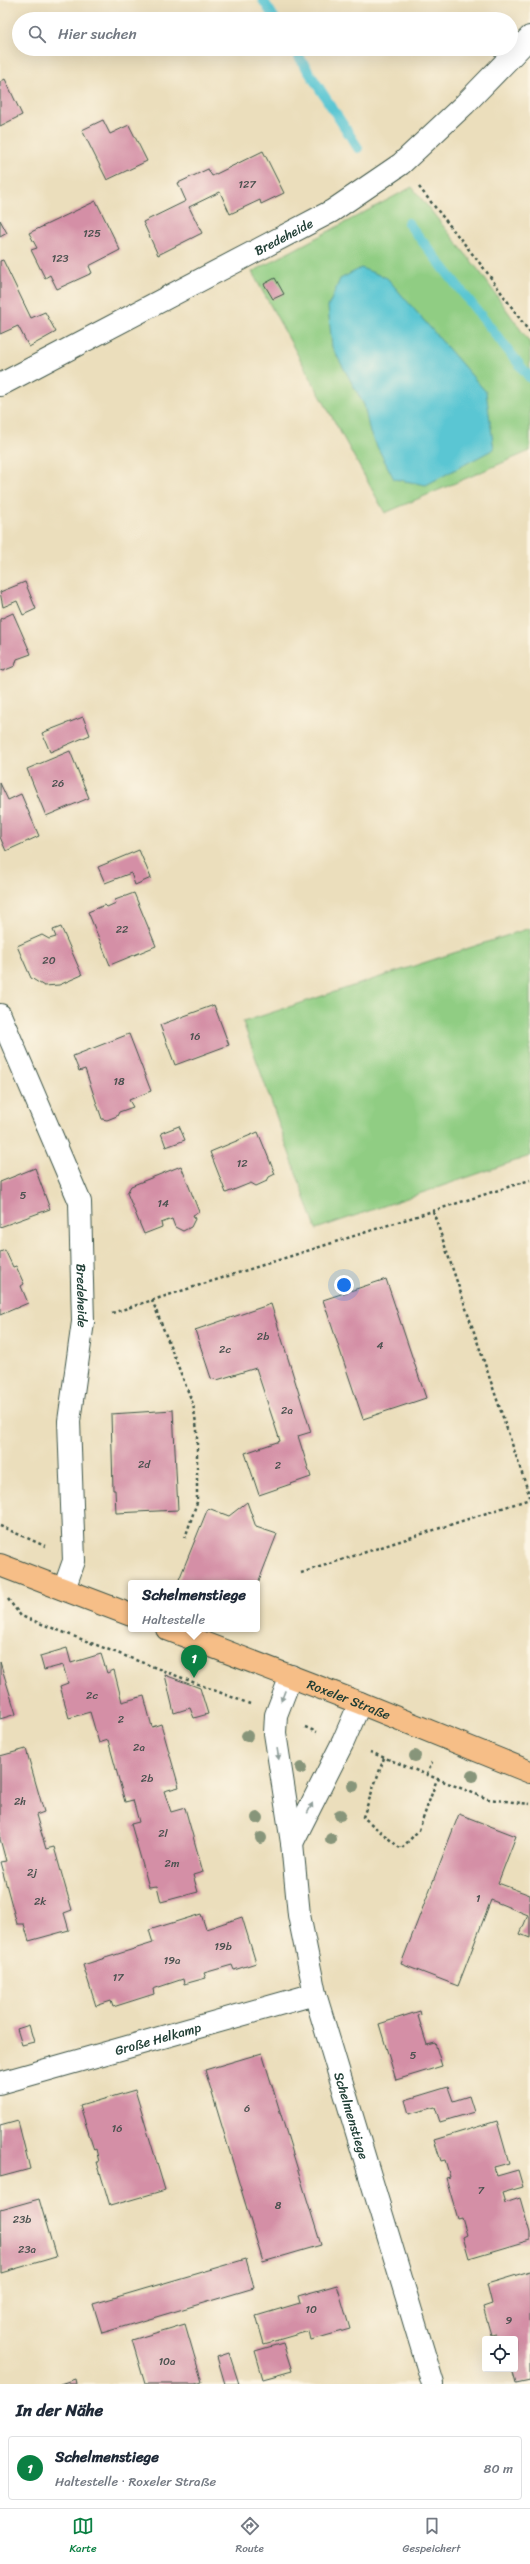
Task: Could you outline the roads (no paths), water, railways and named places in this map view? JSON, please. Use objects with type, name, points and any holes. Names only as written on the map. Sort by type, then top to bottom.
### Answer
[{"type":"main road","points":[[0,1565],[128,1614]]},
{"type":"main road","name":"Roxeler Straße","points":[[175,1632],[360,1703],[530,1772]]},
{"type":"street","name":"Bredeheide","points":[[518,49],[530,37]]},
{"type":"street","name":"Bredeheide","points":[[0,385],[332,211],[401,164],[465,104],[512,56]]},
{"type":"street","name":"Bredeheide","points":[[0,1015],[80,1202],[82,1322],[69,1421],[74,1561],[64,1589]]},
{"type":"street","name":"Schelmenstiege","points":[[290,1676],[276,1715],[275,1733],[292,1843],[299,1916],[314,1994],[433,2384]]},
{"type":"street","points":[[292,1843],[360,1703]]},
{"type":"street","name":"Große Helkamp","points":[[0,2083],[314,1994]]},
{"type":"water","points":[[361,268],[387,278],[486,392],[494,449],[426,485],[394,479],[370,433],[364,405],[332,347],[328,307],[340,279]]},
{"type":"waterway","points":[[263,0],[271,12]]},
{"type":"waterway","points":[[299,56],[358,148]]},
{"type":"waterway","points":[[408,223],[530,378]]},
{"type":"place","name":"Schelmenstiege","points":[[194,1678]]}]
